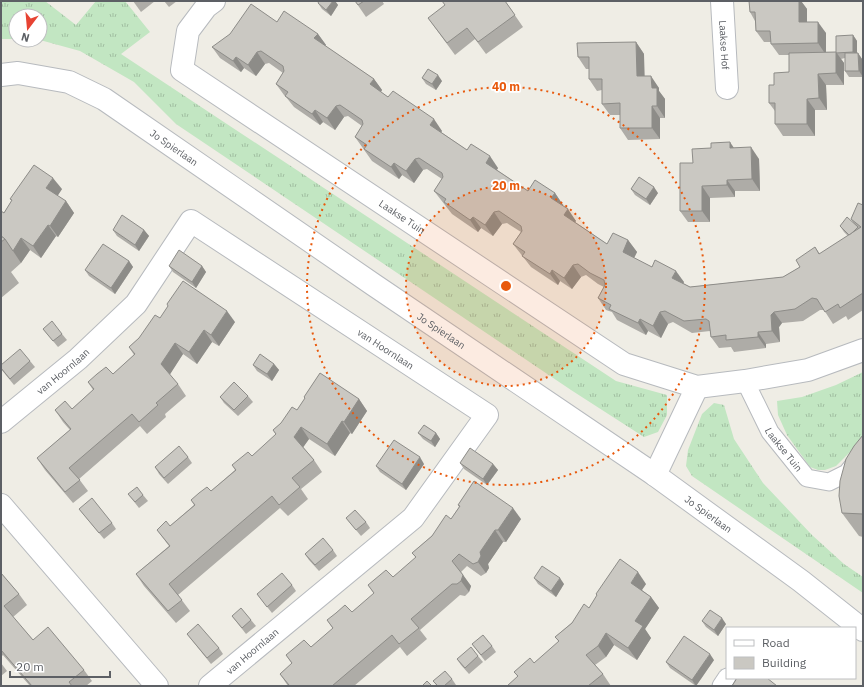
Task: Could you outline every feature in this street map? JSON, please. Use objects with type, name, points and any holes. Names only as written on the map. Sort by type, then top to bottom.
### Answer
[{"type":"street","name":"Laakse Tuin","points":[[214,1],[206,7],[188,31],[182,70],[624,364],[697,387],[746,381],[808,370],[863,350]]},
{"type":"street","name":"Laakse Hof","points":[[722,1],[727,88]]},
{"type":"street","name":"Jo Spierlaan","points":[[1,75],[18,73],[69,82],[104,99],[374,285],[655,475],[801,581],[863,630]]},
{"type":"street","name":"van Hoornlaan","points":[[1,422],[78,359],[136,304],[191,221],[487,415],[413,518],[210,686]]},
{"type":"street","points":[[655,475],[697,387]]},
{"type":"street","points":[[1,505],[157,686]]},
{"type":"lane","name":"Laakse Tuin","points":[[746,381],[770,432],[807,478],[829,482],[847,473],[859,458],[863,457]]},
{"type":"green space","points":[[1,1],[45,1],[76,25],[96,1],[125,1],[150,32],[121,54],[616,381],[667,395],[667,415],[658,432],[644,437],[571,390],[176,124],[134,82],[80,51],[48,42],[48,8],[8,8],[8,39],[1,39]]},
{"type":"green space","points":[[863,372],[863,443],[859,443],[836,466],[825,470],[818,470],[810,467],[787,435],[778,415],[777,401],[802,397],[836,385]]},
{"type":"green space","points":[[714,403],[724,405],[734,439],[763,483],[812,535],[844,564],[863,577],[863,593],[692,476],[686,466],[688,450],[702,414]]},
{"type":"building","points":[[319,1],[333,1],[326,10],[318,3]]},
{"type":"building","points":[[355,1],[364,1],[358,5]]},
{"type":"building","points":[[442,1],[505,1],[515,15],[478,42],[467,28],[447,43],[428,18],[445,5]]},
{"type":"building","points":[[749,1],[799,1],[799,22],[818,22],[818,43],[771,44],[770,31],[756,31],[755,12],[750,12]]},
{"type":"building","points":[[251,4],[277,22],[284,11],[318,34],[314,38],[374,79],[370,84],[388,97],[393,91],[434,119],[430,125],[467,150],[471,144],[490,156],[486,163],[528,191],[535,180],[555,193],[551,198],[568,209],[564,215],[607,244],[613,233],[628,240],[623,252],[652,267],[655,260],[676,271],[672,278],[690,287],[783,277],[800,267],[796,260],[815,247],[819,254],[861,227],[851,219],[858,203],[863,205],[863,293],[840,308],[838,304],[825,312],[817,299],[812,298],[795,309],[774,312],[771,315],[772,331],[758,332],[758,337],[726,340],[726,335],[711,337],[709,321],[706,319],[684,321],[665,311],[660,312],[653,326],[640,319],[638,323],[609,309],[611,305],[598,298],[605,285],[604,280],[590,273],[578,264],[573,265],[564,278],[552,270],[550,274],[522,256],[525,252],[513,244],[522,231],[521,226],[499,211],[494,212],[485,225],[473,217],[470,220],[444,202],[446,199],[434,191],[443,177],[442,173],[419,158],[415,159],[406,171],[394,163],[391,167],[364,149],[367,145],[355,137],[363,124],[362,120],[340,105],[336,106],[327,118],[315,110],[312,114],[285,96],[288,92],[276,84],[284,71],[283,66],[261,51],[257,52],[248,65],[236,57],[233,61],[212,47],[230,34]]},
{"type":"building","points":[[853,35],[853,52],[836,53],[836,36]]},
{"type":"building","points":[[636,42],[637,76],[651,76],[652,88],[657,88],[657,106],[652,106],[652,128],[620,128],[620,103],[602,104],[602,79],[589,79],[589,57],[578,57],[577,43]]},
{"type":"building","points":[[836,52],[836,73],[818,74],[819,98],[807,99],[807,124],[775,124],[775,103],[769,103],[769,85],[774,85],[774,73],[789,72],[789,53]]},
{"type":"building","points":[[845,53],[858,53],[859,71],[845,71]]},
{"type":"building","points":[[428,69],[438,75],[432,84],[422,78]]},
{"type":"building","points":[[730,142],[730,148],[751,147],[752,179],[727,180],[727,185],[702,186],[702,211],[680,211],[680,163],[693,163],[692,149],[711,148],[711,143]]},
{"type":"building","points":[[34,165],[53,178],[46,188],[66,201],[50,226],[48,225],[33,246],[21,238],[13,251],[5,239],[1,236],[1,211],[4,213],[12,200],[10,199]]},
{"type":"building","points":[[639,177],[654,187],[646,199],[631,189]]},
{"type":"building","points":[[122,215],[144,230],[135,245],[113,230]]},
{"type":"building","points":[[847,217],[858,227],[849,235],[840,226]]},
{"type":"building","points":[[1,236],[5,239],[1,242]]},
{"type":"building","points":[[103,244],[129,261],[111,288],[85,270]]},
{"type":"building","points":[[179,250],[202,266],[192,282],[169,266]]},
{"type":"building","points":[[183,281],[227,311],[211,335],[204,330],[189,352],[175,343],[161,364],[178,384],[156,403],[158,405],[139,422],[132,414],[69,468],[80,480],[65,492],[37,458],[71,429],[55,410],[65,401],[72,409],[94,389],[88,382],[97,374],[106,367],[113,374],[135,354],[129,347],[139,338],[155,315],[160,318],[168,306],[167,304]]},
{"type":"building","points":[[52,321],[62,334],[53,341],[43,329]]},
{"type":"building","points":[[20,349],[30,361],[10,379],[1,368],[1,365]]},
{"type":"building","points":[[260,354],[274,364],[267,374],[253,365]]},
{"type":"building","points":[[320,373],[359,399],[327,444],[301,427],[294,437],[314,460],[292,478],[300,487],[279,505],[272,496],[169,584],[182,600],[168,611],[136,574],[170,546],[157,530],[166,521],[170,526],[195,505],[191,500],[199,493],[207,487],[211,491],[236,470],[232,465],[248,452],[252,456],[276,434],[273,430],[281,423],[292,407],[297,410]]},
{"type":"building","points":[[234,382],[248,396],[234,410],[220,397]]},
{"type":"building","points":[[424,425],[436,433],[431,441],[418,433]]},
{"type":"building","points":[[863,435],[863,514],[842,513],[839,496],[840,481],[846,459]]},
{"type":"building","points":[[394,440],[420,457],[402,484],[376,466]]},
{"type":"building","points":[[179,446],[188,457],[164,478],[155,467]]},
{"type":"building","points":[[470,448],[493,464],[483,479],[460,463]]},
{"type":"building","points":[[474,481],[513,508],[498,530],[495,530],[480,552],[481,556],[478,562],[473,564],[459,554],[452,561],[463,575],[461,581],[457,584],[452,584],[411,619],[419,628],[399,644],[392,635],[332,686],[289,686],[280,674],[292,663],[286,655],[304,640],[311,647],[333,628],[327,620],[345,605],[352,612],[374,593],[368,585],[386,570],[393,577],[416,557],[412,553],[432,536],[446,515],[451,519],[460,506],[458,505]]},
{"type":"building","points":[[137,487],[143,495],[135,502],[128,494]]},
{"type":"building","points":[[92,498],[112,523],[99,533],[79,509]]},
{"type":"building","points":[[355,510],[366,522],[356,530],[346,518]]},
{"type":"building","points":[[323,538],[333,550],[315,565],[305,554]]},
{"type":"building","points":[[620,559],[638,572],[631,583],[651,597],[635,621],[643,626],[628,648],[606,633],[598,646],[586,655],[603,674],[588,686],[507,686],[518,676],[514,672],[530,658],[534,663],[559,641],[555,637],[572,623],[584,604],[589,608],[597,595],[596,594]]},
{"type":"building","points":[[542,566],[560,578],[551,591],[534,578]]},
{"type":"building","points":[[1,573],[19,594],[4,606],[33,640],[48,627],[84,670],[69,682],[72,686],[32,686],[1,650]]},
{"type":"building","points":[[282,573],[292,585],[267,607],[257,594]]},
{"type":"building","points":[[241,608],[251,620],[242,628],[232,616]]},
{"type":"building","points":[[710,610],[722,618],[714,630],[702,621]]},
{"type":"building","points":[[198,624],[219,648],[207,658],[187,634]]},
{"type":"building","points":[[483,635],[492,646],[481,655],[472,644]]},
{"type":"building","points":[[684,636],[710,654],[692,680],[666,662]]},
{"type":"building","points":[[471,647],[478,656],[465,668],[457,659]]},
{"type":"building","points":[[445,671],[452,679],[444,686],[438,686],[433,681]]},
{"type":"building","points":[[736,679],[768,679],[777,686],[732,686]]},
{"type":"building","points":[[427,681],[432,686],[422,686]]}]
